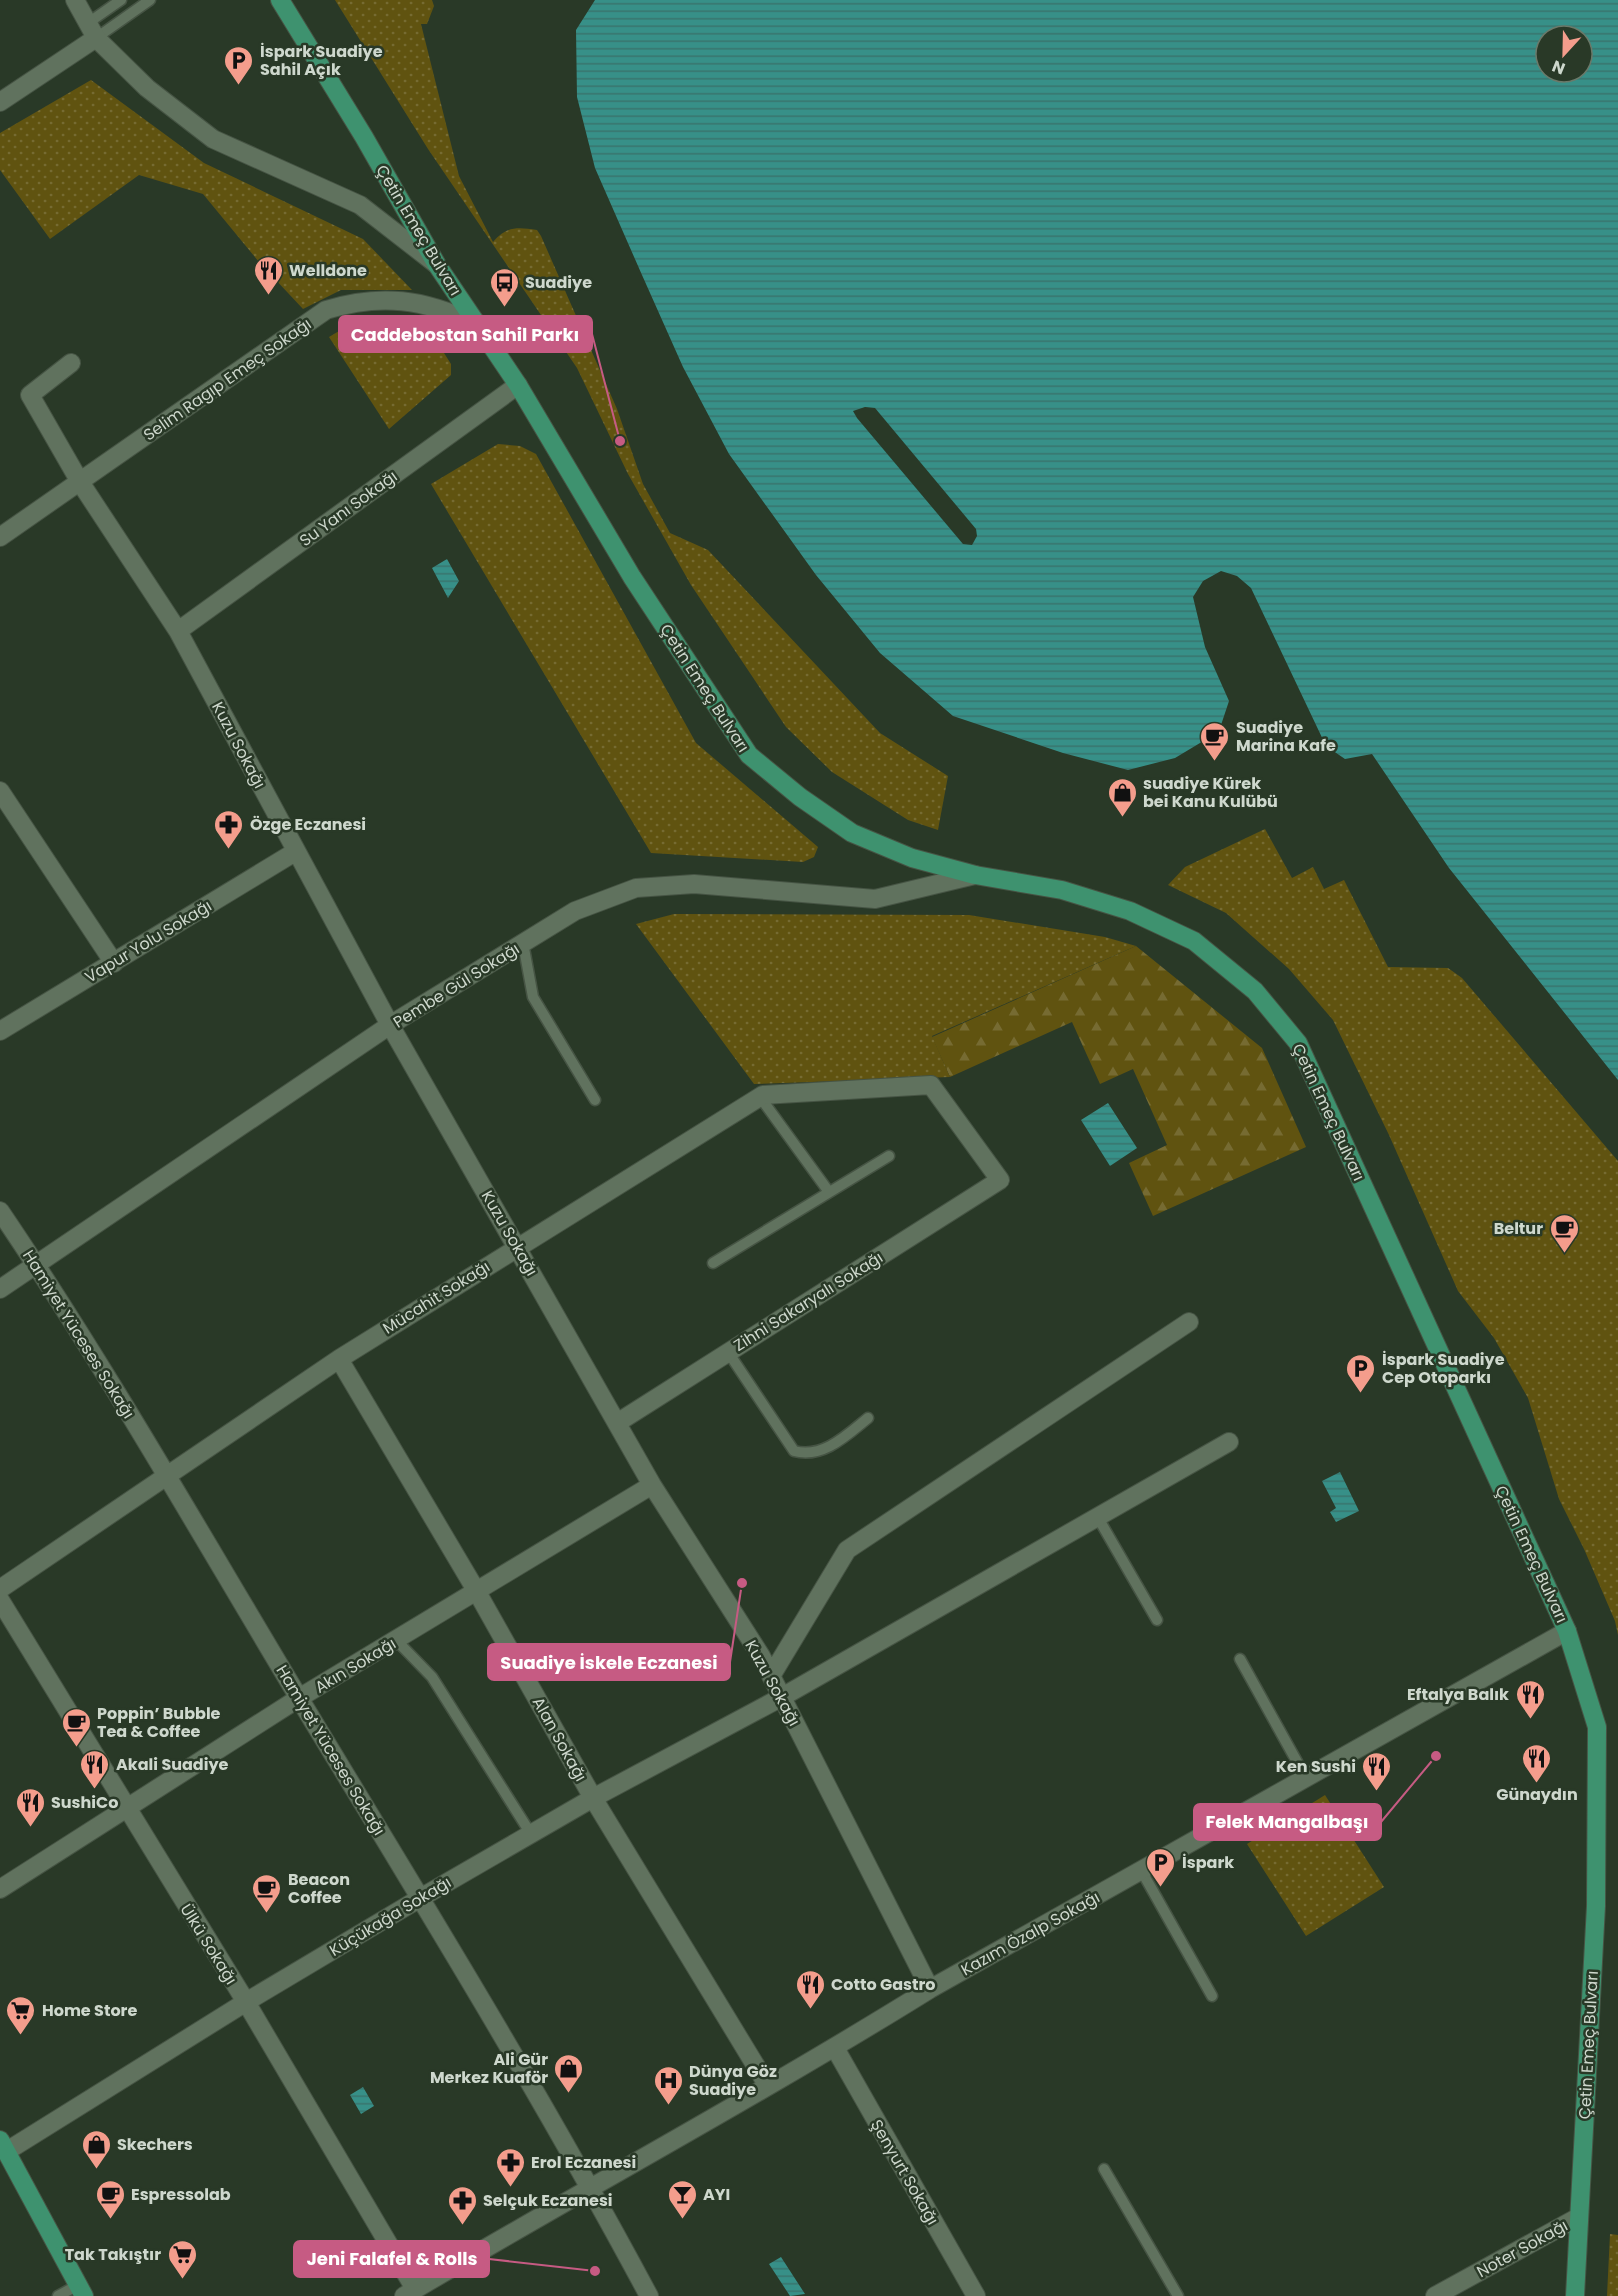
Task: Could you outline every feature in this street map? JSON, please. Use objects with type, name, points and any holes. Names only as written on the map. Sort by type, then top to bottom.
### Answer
[{"type":"main road","name":"Çetin Emeç Bulvarı","points":[[280,0],[364,137],[437,265],[518,385],[632,577],[749,755],[800,797],[852,833],[912,858],[975,875],[1062,890],[1130,911],[1194,941],[1255,991],[1298,1043],[1567,1631],[1597,1727],[1596,1906],[1577,2218],[1575,2296]]},
{"type":"main road","points":[[3,2146],[81,2291]]},
{"type":"street","points":[[76,0],[92,30],[147,88],[213,139],[360,205],[437,265]]},
{"type":"street","points":[[0,102],[92,30]]},
{"type":"street","name":"Selim Ragıp Emeç Sokağı","points":[[0,537],[326,310],[352,302],[384,300],[428,304],[476,324]]},
{"type":"street","name":"Kuzu Sokağı","points":[[71,363],[30,395],[80,482],[178,631],[390,1025],[518,1246],[652,1485],[771,1676],[930,1989]]},
{"type":"street","name":"Su Yanı Sokağı","points":[[178,631],[518,385]]},
{"type":"street","points":[[0,791],[114,963]]},
{"type":"street","name":"Vapur Yolu Sokağı","points":[[0,1031],[295,852]]},
{"type":"street","name":"Pembe Gül Sokağı","points":[[0,1289],[390,1025],[575,911],[636,888],[694,884],[875,899],[975,875]]},
{"type":"street","name":"Mücahit Sokağı","points":[[0,1589],[339,1359],[760,1097],[931,1085],[999,1180]]},
{"type":"street","name":"Zihni Sakaryalı Sokağı","points":[[617,1423],[999,1180]]},
{"type":"street","name":"Hamiyet Yüceses Sokağı","points":[[0,1211],[37,1266],[168,1477],[299,1698],[422,1897],[590,2186],[649,2296]]},
{"type":"street","points":[[771,1676],[847,1550],[1189,1322]]},
{"type":"street","name":"Alan Sokağı","points":[[339,1359],[477,1592],[593,1798],[768,2086]]},
{"type":"street","name":"Küçükağa Sokağı","points":[[3,2146],[593,1798],[782,1697],[1229,1442]]},
{"type":"street","name":"Akın Sokağı","points":[[0,1889],[299,1698],[652,1485]]},
{"type":"street","name":"Ülkü Sokağı","points":[[0,1600],[126,1810],[246,2002],[410,2293]]},
{"type":"street","name":"Kazım Özalp Sokağı","points":[[410,2293],[590,2186],[835,2048],[930,1989],[1567,1631]]},
{"type":"street","name":"Şenyurt Sokağı","points":[[835,2048],[976,2296]]},
{"type":"street","name":"Noter Sokağı","points":[[1435,2296],[1577,2218]]},
{"type":"lane","points":[[92,30],[121,0]]},
{"type":"lane","points":[[92,30],[150,0]]},
{"type":"lane","points":[[523,942],[533,997],[595,1100]]},
{"type":"lane","points":[[760,1097],[829,1192]]},
{"type":"lane","points":[[712,1263],[889,1156]]},
{"type":"lane","points":[[728,1352],[794,1451],[806,1454],[819,1452],[868,1418]]},
{"type":"lane","points":[[1097,1516],[1156,1620]]},
{"type":"lane","points":[[396,1640],[432,1677],[531,1834]]},
{"type":"lane","points":[[1240,1659],[1306,1778]]},
{"type":"lane","points":[[1142,1870],[1212,1996]]},
{"type":"lane","points":[[1104,2169],[1178,2296]]},
{"type":"lane","points":[[58,2296],[81,2291]]},
{"type":"green space","points":[[335,0],[432,0],[434,6],[427,24],[421,24],[459,176],[493,242],[503,233],[513,229],[537,230],[541,236],[617,409],[643,484],[670,533],[708,550],[880,733],[948,776],[938,830],[908,820],[832,772],[786,727],[691,585],[628,474],[577,368],[428,149]]},
{"type":"green space","points":[[91,80],[204,163],[363,239],[412,290],[341,290],[303,309],[259,262],[203,194],[139,175],[50,239],[0,170],[0,133]]},
{"type":"green space","points":[[376,315],[397,317],[406,328],[423,320],[451,364],[451,375],[389,429],[329,337],[361,318]]},
{"type":"green space","points":[[498,444],[520,446],[536,454],[696,743],[818,847],[814,857],[803,862],[651,853],[431,484]]},
{"type":"green space","points":[[1265,829],[1292,878],[1313,867],[1324,889],[1344,880],[1388,967],[1448,968],[1462,978],[1618,1161],[1618,1635],[1615,1621],[1584,1549],[1559,1499],[1528,1398],[1494,1338],[1458,1291],[1389,1135],[1333,1020],[1289,969],[1226,913],[1168,885],[1185,867]]},
{"type":"green space","points":[[674,914],[969,915],[1105,937],[1136,946],[932,1036],[950,1077],[754,1084],[636,924]]},
{"type":"green space","points":[[1136,946],[1262,1048],[1306,1147],[1153,1216],[1129,1163],[1167,1145],[1133,1069],[1100,1084],[1072,1022],[950,1077],[932,1037]]},
{"type":"green space","points":[[1325,1795],[1384,1887],[1306,1936],[1247,1844]]},
{"type":"green space","points":[[1610,2234],[1618,2235],[1618,2296],[1607,2296]]},
{"type":"water","points":[[595,0],[1618,0],[1618,1080],[1449,868],[1372,754],[1345,759],[1326,746],[1251,588],[1237,576],[1221,571],[1203,581],[1193,597],[1205,647],[1229,701],[1221,725],[1205,740],[1175,758],[1128,770],[1063,753],[953,716],[880,653],[816,575],[729,454],[683,367],[595,168],[577,97],[576,30]]},
{"type":"water","points":[[447,559],[459,581],[448,598],[432,568]]},
{"type":"water","points":[[1108,1103],[1137,1148],[1110,1166],[1081,1120]]},
{"type":"water","points":[[1340,1472],[1359,1511],[1336,1522],[1330,1512],[1336,1508],[1322,1481]]},
{"type":"water","points":[[363,2087],[374,2106],[361,2114],[350,2095]]},
{"type":"water","points":[[781,2257],[805,2294],[790,2296],[769,2264]]},
{"type":"pier","points":[[865,407],[875,408],[976,529],[977,536],[972,545],[963,544],[857,418],[853,411]]},
{"type":"place","name":"İspark Suadiye Sahil Açık","points":[[239,86]]},
{"type":"place","name":"Welldone","points":[[268,296]]},
{"type":"place","name":"Suadiye","points":[[504,308]]},
{"type":"place","name":"Caddebostan Sahil Parkı","points":[[620,441]]},
{"type":"place","name":"Suadiye Marina Kafe","points":[[1215,762]]},
{"type":"place","name":"suadiye Kürek bei Kanu Kulübü","points":[[1122,818]]},
{"type":"place","name":"Özge Eczanesi","points":[[229,850]]},
{"type":"place","name":"Beltur","points":[[1564,1254]]},
{"type":"place","name":"İspark Suadiye Cep Otoparkı","points":[[1361,1394]]},
{"type":"place","name":"Suadiye İskele Eczanesi","points":[[742,1583]]},
{"type":"place","name":"Eftalya Balık","points":[[1530,1720]]},
{"type":"place","name":"Poppin’ Bubble Tea & Coffee","points":[[76,1748]]},
{"type":"place","name":"Felek Mangalbaşı","points":[[1436,1756]]},
{"type":"place","name":"Günaydın","points":[[1537,1784]]},
{"type":"place","name":"Akali Suadiye","points":[[95,1790]]},
{"type":"place","name":"Ken Sushi","points":[[1377,1792]]},
{"type":"place","name":"SushiCo","points":[[30,1828]]},
{"type":"place","name":"İspark","points":[[1161,1888]]},
{"type":"place","name":"Beacon Coffee","points":[[267,1914]]},
{"type":"place","name":"Cotto Gastro","points":[[810,2010]]},
{"type":"place","name":"Home Store","points":[[21,2036]]},
{"type":"place","name":"Ali Gür Merkez Kuaför","points":[[569,2094]]},
{"type":"place","name":"Dünya Göz Suadiye","points":[[668,2106]]},
{"type":"place","name":"Skechers","points":[[96,2170]]},
{"type":"place","name":"Erol Eczanesi","points":[[510,2188]]},
{"type":"place","name":"Espressolab","points":[[110,2220]]},
{"type":"place","name":"AYI","points":[[682,2220]]},
{"type":"place","name":"Selçuk Eczanesi","points":[[462,2226]]},
{"type":"place","name":"Jeni Falafel & Rolls","points":[[595,2271]]},
{"type":"place","name":"Tak Takıştır","points":[[182,2280]]}]
